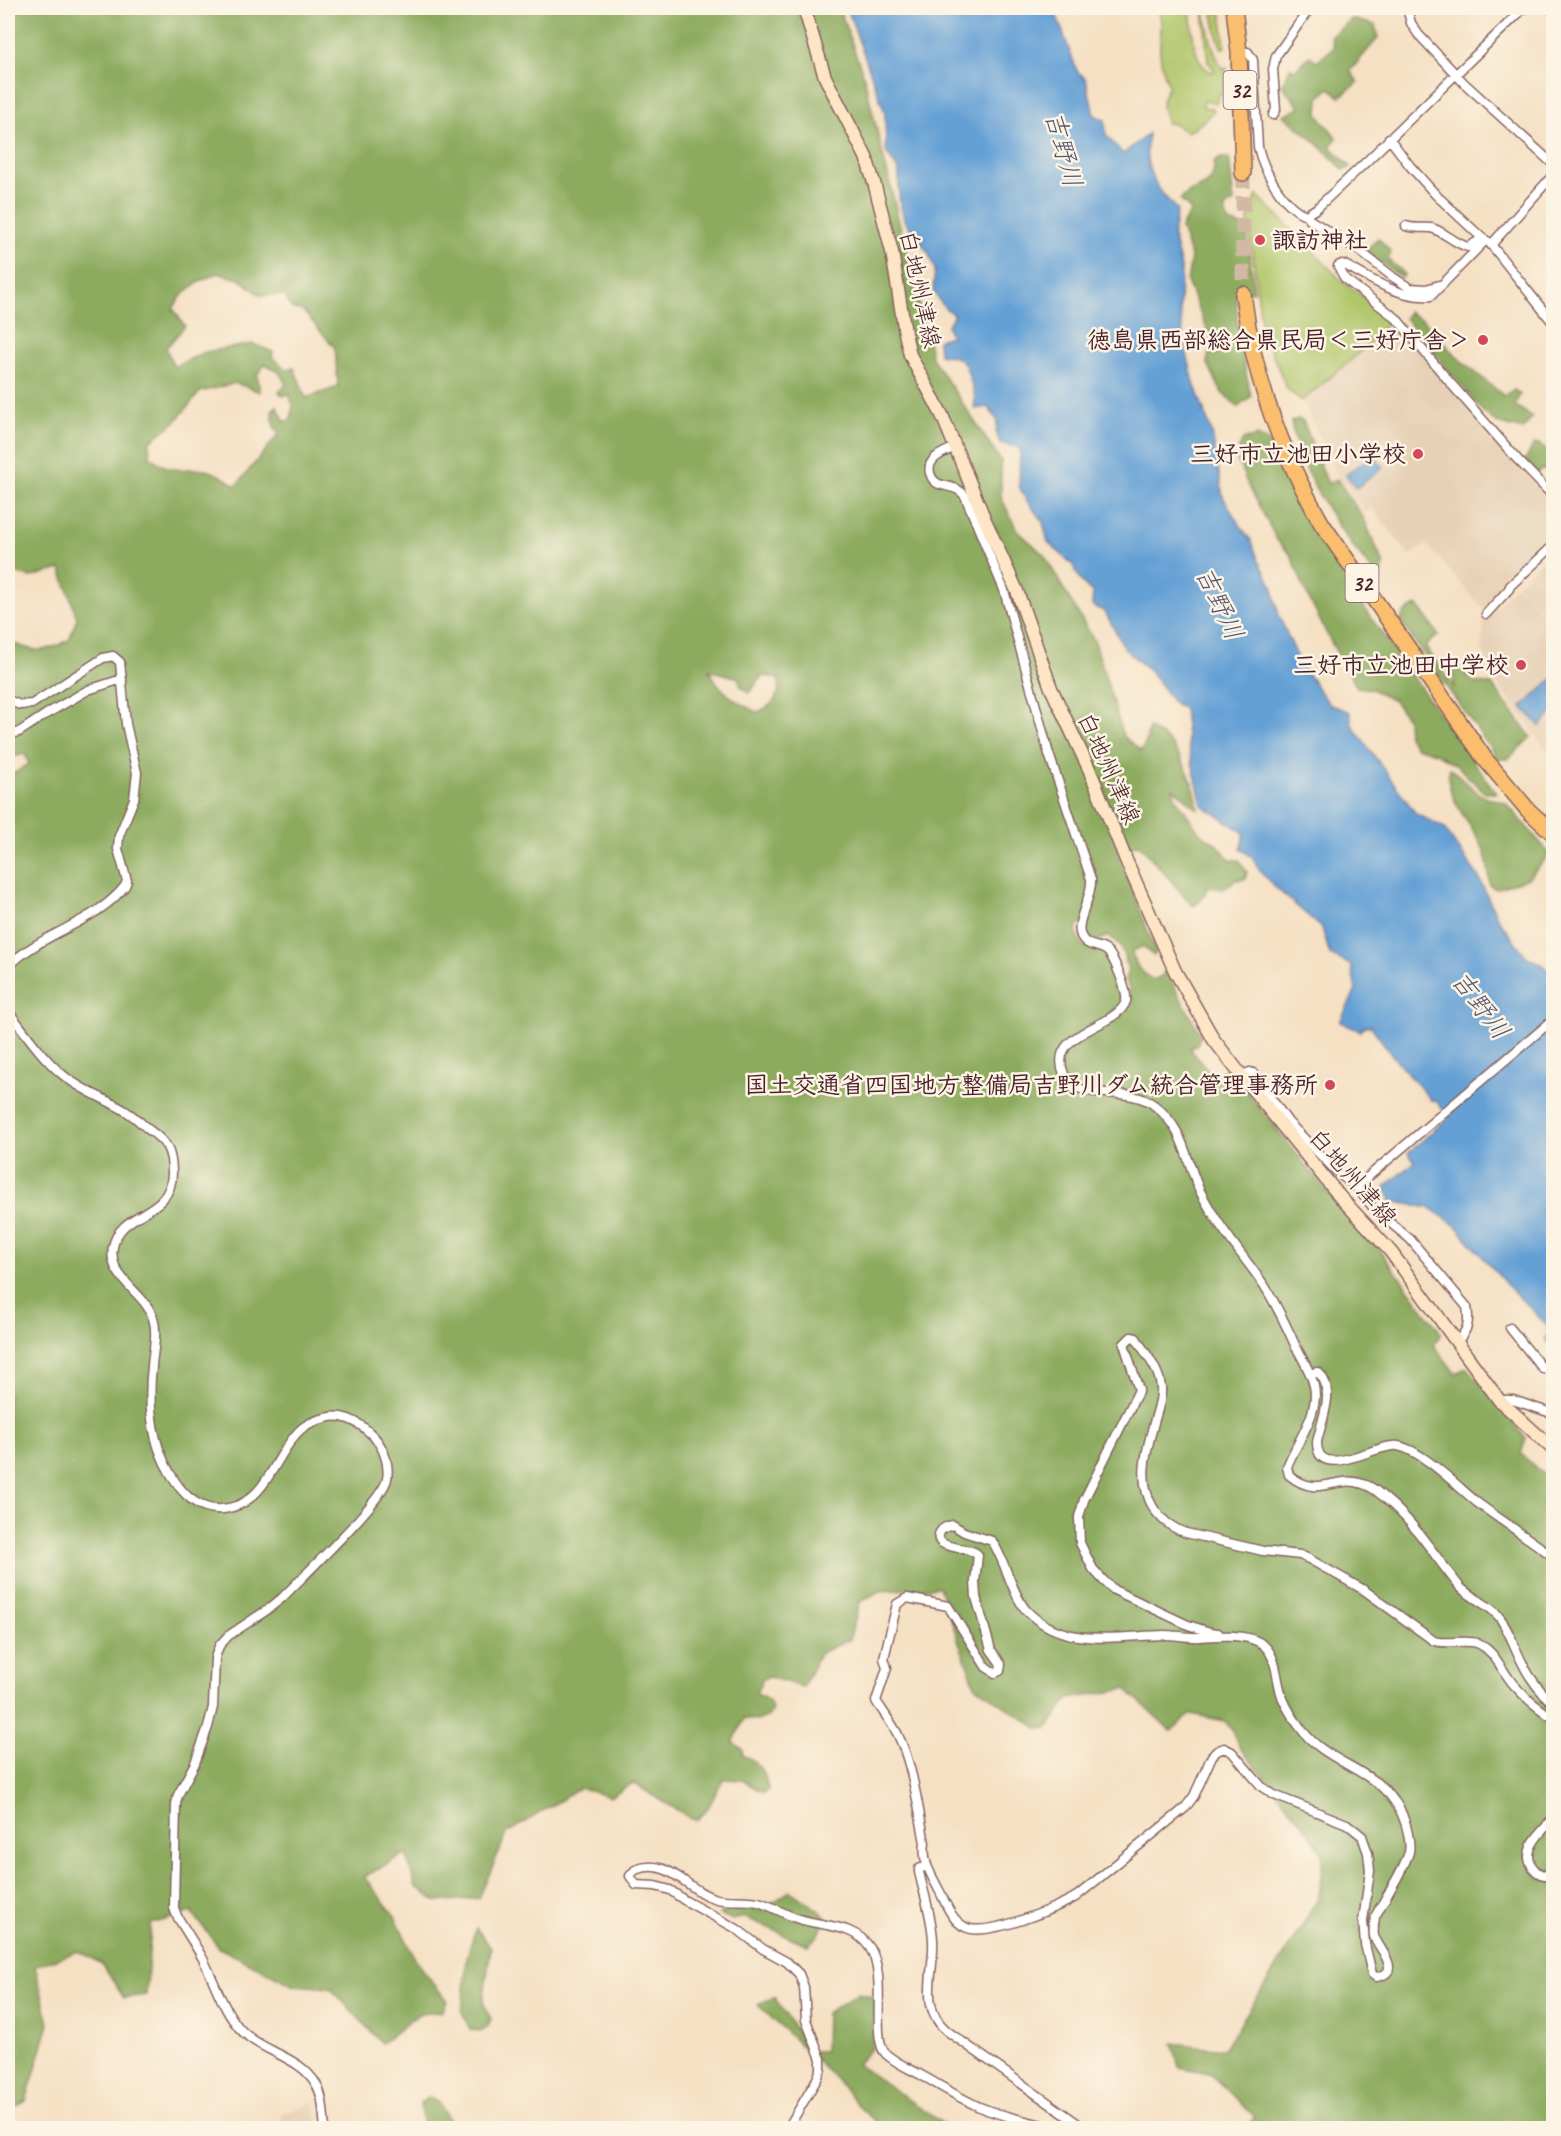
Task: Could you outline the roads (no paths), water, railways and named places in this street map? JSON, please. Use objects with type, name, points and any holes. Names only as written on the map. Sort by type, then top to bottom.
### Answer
[{"type":"highway","name":"32","points":[[1234,8],[1239,52],[1242,173]]},
{"type":"highway","name":"32","points":[[1243,294],[1251,349],[1268,406],[1285,452],[1317,516],[1485,759],[1528,810],[1554,834]]},
{"type":"main road","name":"白地州津線","points":[[804,8],[825,77],[866,157],[892,252],[904,333],[910,355],[942,415],[1017,591],[1051,688],[1090,771],[1165,951],[1207,1029],[1241,1075],[1341,1198],[1391,1252],[1499,1400],[1554,1450]]},
{"type":"street","points":[[1273,116],[1276,110],[1273,69],[1276,56],[1310,8]]},
{"type":"street","points":[[1407,8],[1411,23],[1418,34],[1457,75],[1554,165]]},
{"type":"street","points":[[1306,215],[1317,208],[1367,161],[1524,8]]},
{"type":"street","points":[[1550,8],[1554,12]]},
{"type":"street","points":[[1239,52],[1248,52],[1253,60],[1258,147],[1261,160],[1271,180],[1292,206],[1410,288],[1426,289],[1443,284]]},
{"type":"street","points":[[1389,138],[1436,195],[1486,241],[1554,324]]},
{"type":"street","points":[[1554,174],[1431,296],[1422,297],[1388,288],[1345,265],[1338,266],[1345,279],[1400,322],[1518,460],[1554,497]]},
{"type":"street","points":[[1406,226],[1419,229],[1433,228],[1458,244],[1468,247],[1486,241]]},
{"type":"street","points":[[955,447],[935,457],[929,469],[934,481],[953,486],[965,496],[1004,590],[1049,754],[1091,879],[1091,894],[1080,922],[1080,934],[1086,943],[1110,954],[1125,987],[1126,1003],[1116,1013],[1085,1030],[1070,1042],[1062,1062],[1063,1071],[1068,1080],[1077,1088],[1087,1092],[1140,1097],[1164,1113],[1176,1128],[1199,1189],[1274,1302],[1314,1386],[1314,1406],[1287,1467],[1289,1475],[1313,1487],[1354,1482],[1366,1484],[1400,1511],[1460,1587],[1489,1607],[1499,1617],[1525,1669],[1554,1705]]},
{"type":"street","points":[[1486,614],[1509,590],[1510,586],[1554,544]]},
{"type":"street","points":[[8,700],[20,705],[32,704],[103,658],[110,656],[117,658],[120,662],[126,724],[136,774],[134,799],[119,836],[118,849],[127,881],[120,892],[93,914],[33,945],[8,967]]},
{"type":"street","points":[[8,735],[20,732],[88,690],[122,679]]},
{"type":"street","points":[[8,1011],[62,1075],[128,1112],[157,1136],[168,1150],[172,1168],[172,1185],[168,1193],[153,1208],[124,1226],[116,1237],[112,1250],[116,1268],[123,1279],[148,1305],[153,1319],[156,1330],[149,1394],[150,1411],[162,1457],[183,1491],[191,1500],[204,1508],[228,1509],[242,1504],[259,1490],[298,1431],[312,1422],[333,1416],[351,1420],[366,1429],[380,1444],[385,1456],[387,1481],[368,1508],[282,1598],[267,1611],[228,1636],[219,1647],[214,1658],[213,1707],[208,1727],[195,1763],[178,1795],[176,1804],[174,1908],[177,1916],[203,1960],[225,2008],[237,2026],[252,2040],[297,2064],[316,2084],[321,2095],[325,2128]]},
{"type":"street","points":[[1356,1187],[1405,1148],[1554,1019]]},
{"type":"street","points":[[1241,1075],[1253,1073],[1288,1122],[1338,1173],[1356,1187],[1377,1212],[1410,1239],[1467,1307],[1470,1322],[1465,1333],[1456,1343]]},
{"type":"street","points":[[1510,1328],[1543,1369],[1554,1368]]},
{"type":"street","points":[[1226,1636],[1223,1633],[1210,1632],[1188,1625],[1114,1590],[1093,1569],[1080,1543],[1079,1517],[1084,1500],[1139,1390],[1124,1344],[1131,1337],[1136,1338],[1161,1383],[1161,1400],[1148,1447],[1144,1480],[1152,1505],[1168,1525],[1186,1533],[1263,1551],[1300,1555],[1364,1590],[1434,1641],[1444,1644],[1478,1643],[1493,1656],[1526,1698],[1554,1719]]},
{"type":"street","points":[[1310,1374],[1318,1372],[1322,1376],[1328,1395],[1317,1442],[1320,1455],[1334,1462],[1389,1445],[1399,1446],[1433,1464],[1478,1503],[1554,1557]]},
{"type":"street","points":[[1499,1400],[1513,1400],[1554,1414]]},
{"type":"street","points":[[953,1525],[964,1532],[992,1540],[1026,1609],[1050,1627],[1065,1633],[1090,1639],[1167,1635],[1197,1638],[1226,1636],[1258,1642],[1272,1656],[1282,1697],[1309,1740],[1320,1749],[1374,1779],[1394,1801],[1404,1818],[1410,1845],[1409,1852],[1375,1917],[1373,1927],[1376,1941],[1389,1964],[1389,1971],[1385,1975],[1375,1977],[1372,1974],[1365,1944],[1363,1921],[1370,1871],[1368,1853],[1362,1836],[1347,1824],[1268,1791],[1256,1781],[1232,1752],[1224,1748],[1212,1756],[1194,1796],[1185,1808],[1077,1896],[1059,1906],[993,1929],[971,1930],[963,1927],[953,1916],[926,1866],[925,1843],[902,1743],[876,1701],[887,1668],[884,1658],[894,1608],[900,1601],[907,1598],[948,1606],[986,1667],[995,1673],[1001,1668],[991,1650],[976,1597],[978,1555],[976,1551],[948,1547],[941,1542],[939,1535],[941,1530],[953,1525]]},
{"type":"street","points":[[1554,1818],[1534,1840],[1529,1853],[1531,1864],[1538,1873],[1548,1876],[1554,1874]]},
{"type":"street","points":[[926,1866],[919,1869],[919,1872],[933,1940],[930,1997],[934,2017],[947,2031],[1084,2128]]},
{"type":"street","points":[[788,2128],[821,2069],[821,2059],[806,2020],[804,1988],[799,1974],[787,1962],[763,1949],[737,1929],[670,1890],[636,1885],[630,1876],[635,1870],[654,1867],[672,1871],[710,1897],[757,1902],[798,1919],[851,1932],[869,1946],[875,1956],[880,1983],[879,2039],[884,2052],[983,2108],[1052,2128]]},
{"type":"water","name":"吉野川","points":[[847,8],[1054,8],[1077,71],[1086,79],[1094,115],[1105,120],[1106,135],[1123,154],[1148,134],[1148,166],[1156,184],[1177,210],[1173,236],[1181,267],[1180,309],[1184,342],[1194,383],[1212,433],[1223,497],[1252,542],[1272,585],[1279,616],[1301,665],[1329,704],[1350,712],[1352,725],[1416,814],[1443,827],[1478,876],[1498,919],[1526,956],[1543,965],[1553,976],[1553,1345],[1545,1339],[1548,1336],[1547,1326],[1543,1321],[1507,1285],[1456,1226],[1430,1208],[1391,1201],[1385,1187],[1415,1162],[1408,1153],[1449,1117],[1392,1055],[1371,1026],[1364,1026],[1360,1031],[1340,1022],[1356,990],[1351,965],[1330,955],[1322,928],[1276,888],[1260,871],[1252,857],[1241,849],[1244,833],[1202,805],[1188,745],[1184,709],[1173,702],[1150,671],[1125,649],[1105,612],[1092,605],[1093,593],[1081,581],[1073,565],[1048,542],[1043,522],[1019,486],[1020,448],[1000,443],[996,432],[998,421],[988,407],[974,409],[974,391],[964,363],[953,356],[939,354],[938,340],[951,336],[947,326],[954,315],[944,307],[933,291],[935,269],[928,252],[904,220],[899,197],[899,171],[886,152],[885,113]]},
{"type":"water","points":[[1373,455],[1383,468],[1356,488],[1346,475]]},
{"type":"water","points":[[1553,678],[1553,713],[1540,726],[1522,707]]},
{"type":"tunnel","points":[[1243,173],[1243,294]]},
{"type":"place","name":"諏訪神社","points":[[1260,240]]},
{"type":"place","name":"徳島県西部総合県民局＜三好庁舎＞","points":[[1483,340]]},
{"type":"place","name":"三好市立池田小学校","points":[[1418,454]]},
{"type":"place","name":"三好市立池田中学校","points":[[1521,665]]},
{"type":"place","name":"国土交通省四国地方整備局吉野川ダム統合管理事務所","points":[[1330,1085]]}]
